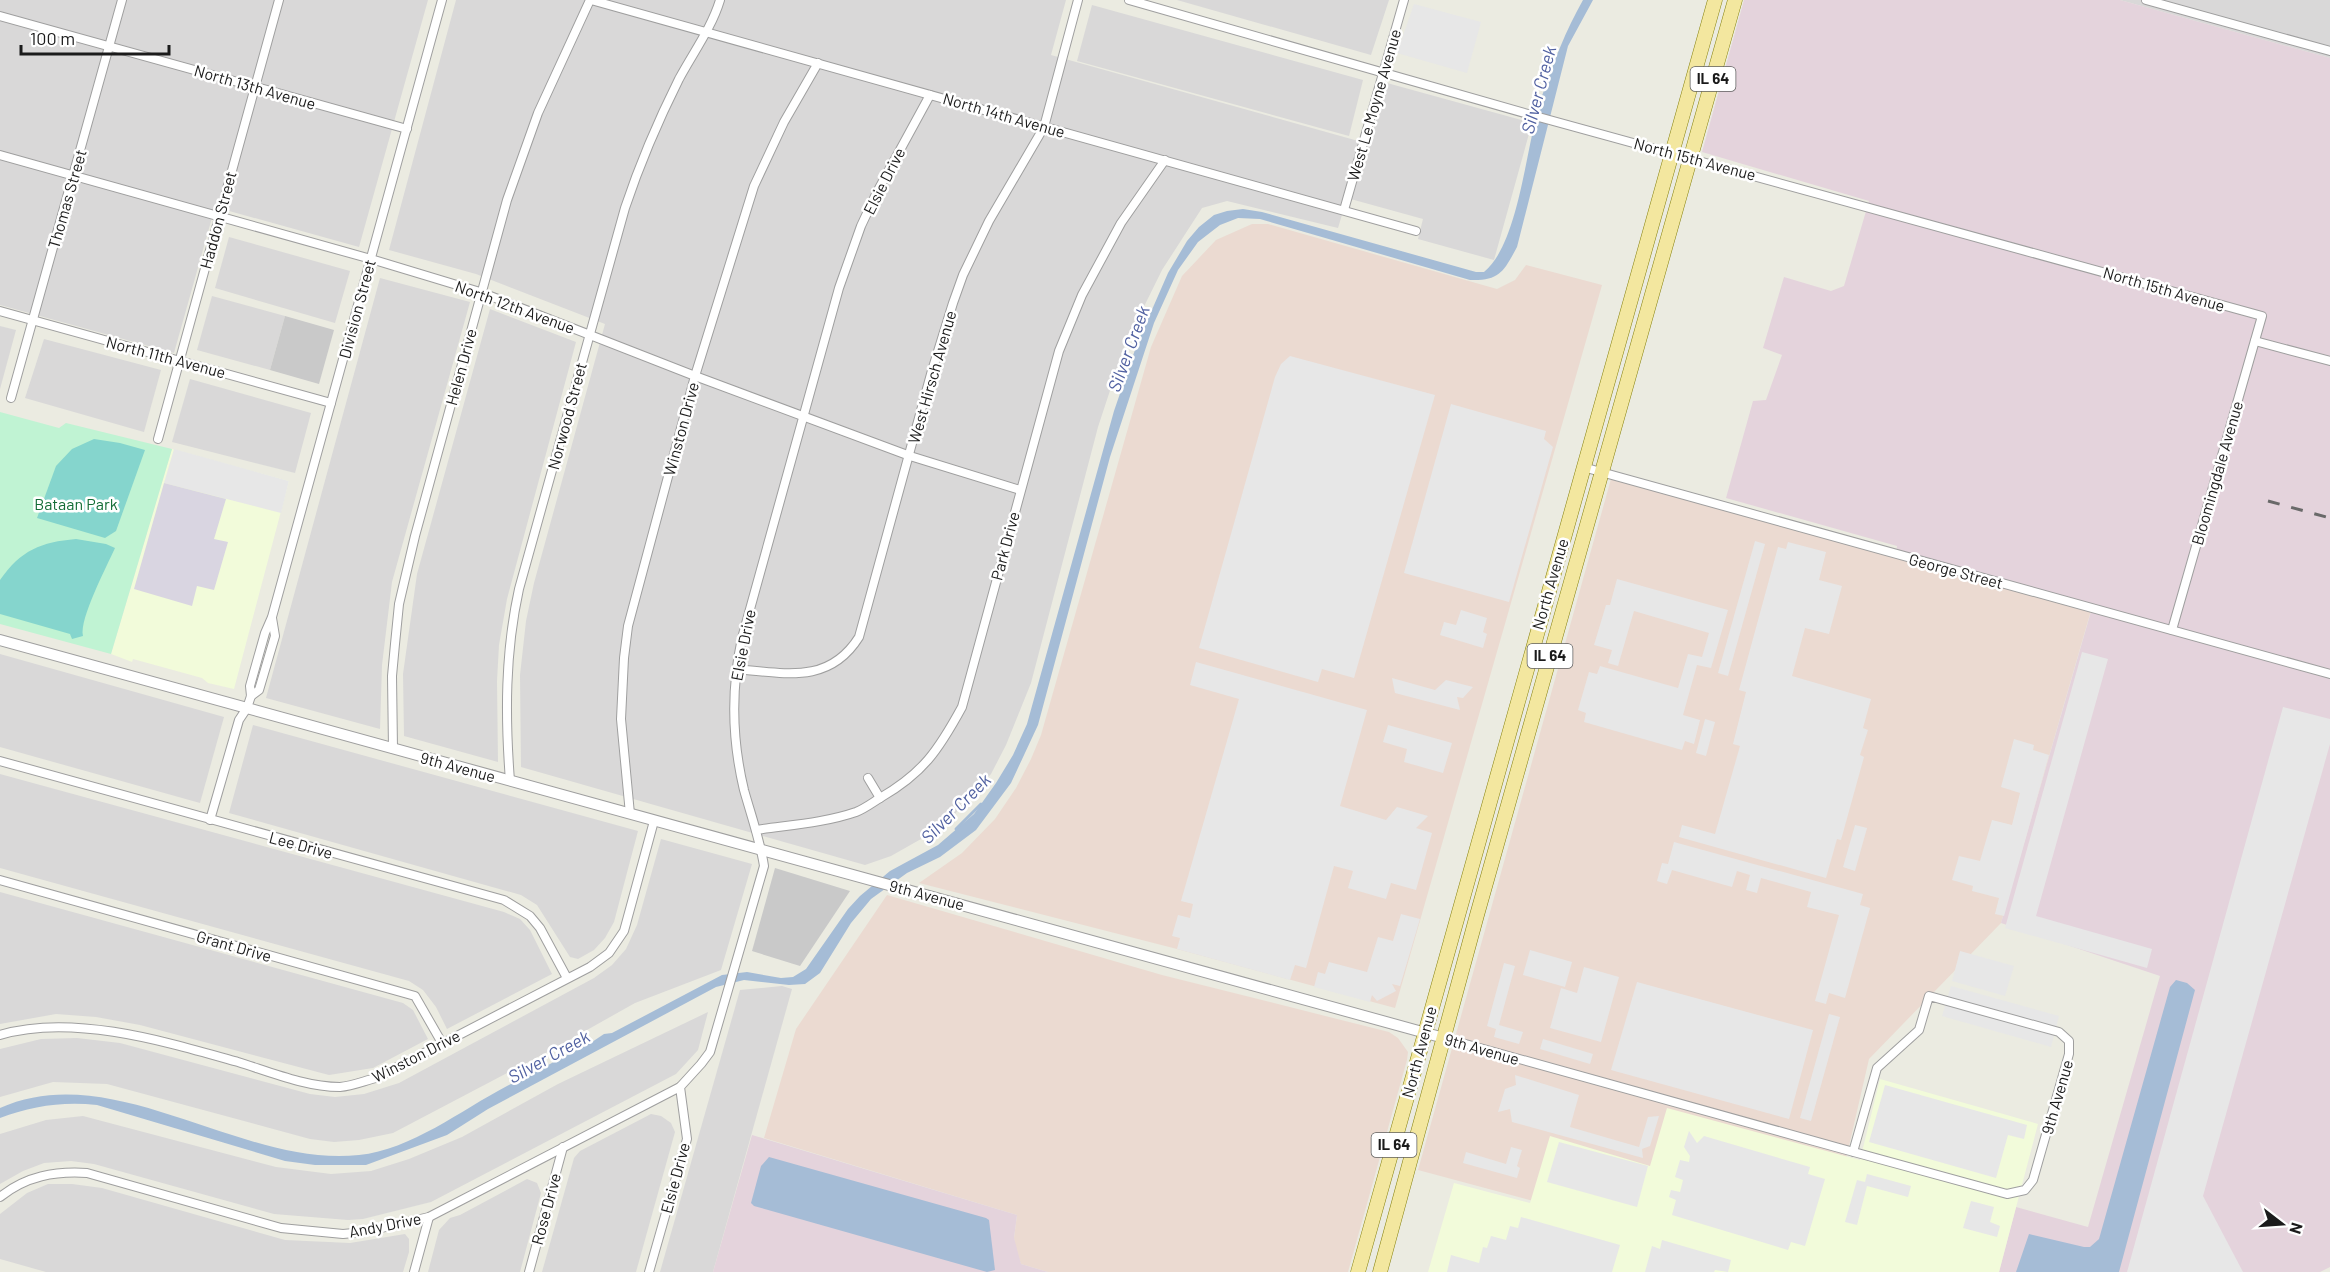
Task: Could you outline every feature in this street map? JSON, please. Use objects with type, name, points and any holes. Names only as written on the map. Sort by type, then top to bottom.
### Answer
[{"type":"main road","name":"North Avenue","points":[[1358,1272],[1715,0]]},
{"type":"main road","name":"North Avenue","points":[[1380,1272],[1735,0]]},
{"type":"street","name":"Thomas Street","points":[[11,398],[122,0]]},
{"type":"street","name":"Haddon Street","points":[[158,439],[279,0]]},
{"type":"street","name":"Division Street","points":[[210,820],[239,720],[251,696],[250,686],[265,633],[272,617],[442,0]]},
{"type":"street","name":"North 14th Avenue","points":[[590,0],[1416,231]]},
{"type":"street","name":"Helen Drive","points":[[393,749],[392,676],[399,604],[480,292],[524,148],[552,80],[590,0]]},
{"type":"street","name":"Norwood Street","points":[[510,781],[506,724],[510,630],[519,589],[589,334],[637,171],[664,108],[716,15],[720,0]]},
{"type":"street","name":"West Hirsch Avenue","points":[[736,669],[794,674],[814,672],[831,666],[849,650],[863,626],[931,374],[963,275],[1006,190],[1044,127],[1078,0]]},
{"type":"street","name":"North 15th Avenue","points":[[1129,0],[1535,116],[2262,316]]},
{"type":"street","name":"West Le Moyne Avenue","points":[[1344,210],[1404,0]]},
{"type":"street","points":[[2146,0],[2330,51]]},
{"type":"street","name":"North 13th Avenue","points":[[0,16],[407,129]]},
{"type":"street","name":"Winston Drive","points":[[630,814],[621,719],[624,658],[634,605],[695,376],[754,186],[784,122],[818,63]]},
{"type":"street","name":"Elsie Drive","points":[[649,1272],[687,1139],[680,1087],[710,1052],[764,866],[762,850],[744,788],[736,743],[734,695],[736,669],[748,617],[839,288],[861,226],[887,170],[930,95]]},
{"type":"street","name":"North 12th Avenue","points":[[0,155],[371,259],[480,292],[695,376],[910,456],[1020,490]]},
{"type":"street","name":"Park Drive","points":[[756,830],[828,819],[858,811],[905,784],[926,764],[944,740],[962,708],[1059,351],[1082,295],[1121,223],[1165,160]]},
{"type":"street","name":"North 11th Avenue","points":[[0,311],[331,403]]},
{"type":"street","name":"Bloomingdale Avenue","points":[[2172,630],[2262,316]]},
{"type":"street","points":[[2255,340],[2330,361]]},
{"type":"street","name":"George Street","points":[[1583,467],[2330,674]]},
{"type":"street","name":"9th Avenue","points":[[0,640],[1444,1038],[1853,1152],[2007,1194],[2025,1190],[2033,1180],[2069,1054],[2069,1041],[2059,1032],[1929,996],[1919,1030],[1877,1068],[1853,1152]]},
{"type":"street","name":"Lee Drive","points":[[0,761],[504,900],[530,916],[540,928],[567,978]]},
{"type":"street","points":[[868,778],[880,798]]},
{"type":"street","name":"Winston Drive","points":[[0,1035],[50,1027],[104,1029],[201,1051],[310,1083],[341,1087],[376,1078],[590,967],[609,953],[624,931],[654,821]]},
{"type":"street","name":"Grant Drive","points":[[0,880],[415,996],[442,1043]]},
{"type":"street","name":"Andy Drive","points":[[0,1197],[25,1182],[60,1172],[87,1173],[281,1228],[343,1234],[364,1232],[429,1216],[680,1087]]},
{"type":"street","name":"Rose Drive","points":[[529,1272],[563,1147]]},
{"type":"street","points":[[414,1272],[429,1216]]},
{"type":"shaded area","points":[[0,0],[428,0],[359,247],[215,207],[174,353],[0,305]]},
{"type":"shaded area","points":[[456,0],[1066,0],[1051,55],[1369,144],[1387,83],[1532,123],[1494,260],[1418,239],[1423,219],[1347,198],[1338,228],[1227,201],[1202,208],[1162,270],[1125,345],[1098,427],[1031,683],[1006,745],[991,774],[944,826],[891,856],[865,865],[521,767],[520,675],[526,621],[534,583],[605,324],[476,274],[389,250]]},
{"type":"shaded area","points":[[1177,0],[1389,0],[1371,55]]},
{"type":"shaded area","points":[[1583,0],[1593,0],[1568,46],[1517,247],[1500,273],[1488,279],[1470,280],[1260,219],[1238,218],[1220,225],[1198,242],[1178,270],[1154,323],[1110,457],[1038,725],[1011,783],[976,830],[940,857],[907,873],[871,899],[851,923],[820,973],[805,984],[789,985],[744,980],[716,987],[488,1109],[447,1135],[366,1165],[315,1165],[285,1161],[97,1105],[48,1105],[0,1118],[0,1108],[43,1096],[88,1096],[133,1104],[269,1146],[314,1155],[359,1155],[378,1152],[435,1128],[604,1034],[612,1033],[722,975],[747,972],[781,978],[793,977],[806,969],[848,909],[860,896],[890,871],[938,845],[974,814],[1013,755],[1027,724],[1114,411],[1137,344],[1168,273],[1187,241],[1214,215],[1243,209],[1262,212],[1476,272],[1484,272],[1496,258],[1506,239],[1514,216],[1542,96],[1560,47]]},
{"type":"shaded area","points":[[1744,0],[2120,0],[2330,58],[2330,1267],[2320,1272],[1999,1272],[2016,1207],[2088,1227],[2160,976],[2001,923],[2092,608],[1896,555],[1897,546],[1726,498],[1753,401],[1766,400],[1782,355],[1763,348],[1784,277],[1831,291],[1844,286],[1869,201],[1702,152]]},
{"type":"shaded area","points":[[2120,0],[2330,0],[2330,58]]},
{"type":"shaded area","points":[[1414,4],[1481,22],[1467,73],[1397,53]]},
{"type":"shaded area","points":[[1092,5],[1363,80],[1349,136],[1077,61]]},
{"type":"shaded area","points":[[1252,224],[1268,224],[1497,289],[1515,280],[1526,265],[1602,285],[1395,1008],[919,883],[962,853],[995,819],[1016,788],[1031,759],[1041,735],[1151,347],[1182,276],[1216,240]]},
{"type":"shaded area","points":[[229,237],[350,271],[335,323],[215,288]]},
{"type":"shaded area","points":[[380,278],[470,302],[392,582],[382,665],[380,729],[266,698]]},
{"type":"shaded area","points":[[212,296],[285,316],[270,370],[197,350]]},
{"type":"shaded area","points":[[490,309],[576,342],[507,599],[499,645],[497,681],[498,762],[404,736],[403,674],[417,574]]},
{"type":"shaded area","points":[[285,316],[334,330],[319,384],[270,370]]},
{"type":"shaded area","points":[[0,326],[16,330],[0,389]]},
{"type":"shaded area","points":[[44,339],[161,370],[144,432],[25,398]]},
{"type":"shaded area","points":[[1290,356],[1435,395],[1354,678],[1322,669],[1318,682],[1199,648],[1275,377],[1281,364]]},
{"type":"shaded area","points":[[190,379],[311,413],[295,473],[172,442]]},
{"type":"shaded area","points":[[1451,404],[1546,431],[1544,439],[1553,447],[1509,602],[1404,573]]},
{"type":"shaded area","points":[[172,449],[289,481],[234,689],[133,659],[132,662],[111,654]]},
{"type":"shaded area","points":[[174,449],[289,481],[281,513],[164,483]]},
{"type":"shaded area","points":[[1611,479],[2092,607],[2001,923],[1869,1059],[1820,1272],[1799,1272],[1418,1170]]},
{"type":"shaded area","points":[[164,483],[226,499],[214,539],[228,542],[214,590],[197,586],[192,606],[134,589]]},
{"type":"shaded area","points":[[1755,541],[1765,544],[1728,676],[1718,673]]},
{"type":"shaded area","points":[[1788,542],[1826,552],[1819,580],[1842,586],[1829,634],[1805,628],[1792,676],[1871,699],[1863,728],[1868,730],[1860,755],[1864,757],[1841,840],[1837,839],[1826,878],[1679,837],[1682,825],[1715,834],[1740,746],[1733,744],[1746,692],[1739,690],[1778,547],[1786,549]]},
{"type":"shaded area","points":[[1617,579],[1728,610],[1711,668],[1697,665],[1683,715],[1700,720],[1694,744],[1685,741],[1682,750],[1584,722],[1586,713],[1578,710],[1589,672],[1597,674],[1600,666],[1678,688],[1688,654],[1702,657],[1709,633],[1634,611],[1618,666],[1608,663],[1612,650],[1594,645],[1606,605],[1610,605]]},
{"type":"shaded area","points":[[1461,610],[1487,618],[1483,632],[1487,634],[1483,648],[1440,635],[1444,622],[1456,625]]},
{"type":"shaded area","points":[[2082,652],[2108,659],[2036,916],[2152,949],[2147,968],[2005,928]]},
{"type":"shaded area","points":[[0,654],[224,717],[200,803],[0,747]]},
{"type":"shaded area","points":[[1196,662],[1367,710],[1340,806],[1386,820],[1397,807],[1428,816],[1416,828],[1432,833],[1416,890],[1391,883],[1386,899],[1348,888],[1353,871],[1334,866],[1306,968],[1295,965],[1290,980],[1177,949],[1180,938],[1172,936],[1178,915],[1190,918],[1193,904],[1181,901],[1239,699],[1190,685]]},
{"type":"shaded area","points":[[1392,678],[1435,690],[1446,680],[1473,687],[1463,698],[1457,697],[1460,710],[1395,693]]},
{"type":"shaded area","points":[[2283,707],[2330,719],[2330,744],[2203,1196],[2243,1272],[2127,1272]]},
{"type":"shaded area","points":[[1705,719],[1715,722],[1706,756],[1696,753]]},
{"type":"shaded area","points":[[253,725],[638,831],[614,922],[605,938],[594,950],[578,959],[570,957],[537,905],[521,895],[229,813]]},
{"type":"shaded area","points":[[1388,725],[1452,743],[1443,773],[1404,762],[1407,749],[1383,742]]},
{"type":"shaded area","points":[[2014,739],[2034,745],[2033,750],[2049,755],[2004,916],[1995,914],[1999,898],[1972,891],[1973,886],[1952,880],[1959,856],[1980,861],[1992,820],[2012,825],[2020,793],[2001,787]]},
{"type":"shaded area","points":[[0,774],[504,912],[520,919],[530,930],[552,974],[447,1029],[436,1007],[423,990],[409,981],[0,868]]},
{"type":"shaded area","points":[[1855,825],[1867,828],[1855,871],[1843,867]]},
{"type":"shaded area","points":[[661,839],[752,864],[721,970],[635,1003],[393,1133],[334,1142],[310,1139],[107,1084],[53,1082],[0,1097],[0,1049],[41,1039],[77,1038],[120,1043],[310,1094],[335,1097],[364,1094],[399,1083],[594,978],[612,965],[626,949],[637,925]]},
{"type":"shaded area","points":[[1674,842],[1863,894],[1860,905],[1870,908],[1845,998],[1829,993],[1826,1004],[1815,1001],[1839,915],[1807,907],[1811,892],[1761,878],[1757,893],[1746,890],[1750,875],[1737,871],[1732,887],[1672,870],[1667,884],[1657,881],[1662,863],[1668,864]]},
{"type":"shaded area","points":[[775,868],[850,891],[800,966],[752,951]]},
{"type":"shaded area","points":[[0,892],[403,1003],[413,1010],[428,1039],[373,1068],[329,1075],[140,1025],[96,1017],[56,1014],[0,1024]]},
{"type":"shaded area","points":[[887,895],[1162,975],[1389,1032],[1398,1038],[1408,1052],[1407,1060],[1348,1272],[1048,1272],[1021,1264],[1014,1238],[1017,1215],[764,1138],[796,1029]]},
{"type":"shaded area","points":[[1401,914],[1420,919],[1400,986],[1392,984],[1396,991],[1377,1001],[1372,995],[1370,1002],[1314,987],[1318,972],[1325,974],[1329,962],[1367,972],[1378,937],[1393,941]]},
{"type":"shaded area","points":[[1530,950],[1572,962],[1565,987],[1523,975]]},
{"type":"shaded area","points":[[1960,951],[2014,966],[2005,996],[1952,981]]},
{"type":"shaded area","points":[[1504,963],[1515,966],[1499,1025],[1523,1032],[1519,1044],[1494,1037],[1496,1029],[1487,1026]]},
{"type":"shaded area","points":[[1584,967],[1619,977],[1601,1042],[1550,1028],[1561,988],[1577,993]]},
{"type":"shaded area","points":[[2176,980],[2187,983],[2195,990],[2119,1272],[2016,1272],[2029,1234],[2084,1247],[2090,1247],[2099,1239],[2170,987]]},
{"type":"shaded area","points":[[1637,982],[1813,1030],[1789,1119],[1611,1070]]},
{"type":"shaded area","points":[[782,986],[792,989],[713,1272],[660,1272],[740,990]]},
{"type":"shaded area","points":[[1951,986],[2059,1016],[2051,1047],[1942,1016]]},
{"type":"shaded area","points":[[708,1012],[698,1050],[676,1074],[431,1202],[363,1219],[348,1220],[274,1214],[94,1164],[71,1161],[44,1163],[23,1171],[0,1184],[0,1134],[46,1120],[83,1116],[276,1167],[331,1174],[371,1171],[409,1159],[462,1137],[558,1084]]},
{"type":"shaded area","points":[[1829,1014],[1840,1017],[1811,1121],[1800,1118]]},
{"type":"shaded area","points":[[1543,1039],[1593,1054],[1590,1064],[1540,1049]]},
{"type":"shaded area","points":[[1515,1075],[1579,1095],[1570,1127],[1639,1147],[1648,1117],[1659,1116],[1650,1146],[1642,1149],[1643,1158],[1512,1122],[1510,1109],[1498,1112],[1505,1089],[1516,1085]]},
{"type":"shaded area","points":[[1880,1079],[2038,1124],[1999,1272],[1428,1272],[1454,1183],[1530,1203],[1550,1136],[1650,1166],[1667,1108],[1860,1160]]},
{"type":"shaded area","points":[[1885,1085],[2027,1125],[2024,1139],[2008,1135],[1996,1178],[1869,1142]]},
{"type":"shaded area","points":[[651,1114],[661,1116],[671,1123],[675,1132],[636,1272],[542,1272],[574,1158],[580,1151]]},
{"type":"shaded area","points":[[1689,1131],[1697,1143],[1704,1136],[1810,1167],[1808,1174],[1825,1179],[1805,1246],[1791,1242],[1788,1250],[1672,1215],[1676,1200],[1669,1197],[1671,1190],[1680,1192],[1683,1180],[1675,1177],[1680,1160],[1689,1162],[1690,1156],[1684,1147]]},
{"type":"shaded area","points":[[752,1135],[1017,1215],[1014,1238],[1021,1264],[1048,1272],[713,1272]]},
{"type":"shaded area","points":[[1559,1142],[1648,1166],[1637,1207],[1547,1182]]},
{"type":"shaded area","points":[[1511,1147],[1522,1150],[1517,1166],[1520,1168],[1517,1178],[1463,1163],[1466,1152],[1506,1164]]},
{"type":"shaded area","points":[[769,1157],[986,1218],[989,1220],[995,1270],[987,1272],[754,1206],[751,1203],[761,1166]]},
{"type":"shaded area","points":[[1867,1174],[1911,1186],[1908,1197],[1867,1186],[1857,1225],[1845,1222],[1857,1180],[1865,1182]]},
{"type":"shaded area","points":[[527,1179],[537,1183],[541,1193],[520,1272],[428,1272],[439,1230],[450,1218],[460,1215]]},
{"type":"shaded area","points":[[48,1184],[102,1188],[285,1240],[350,1243],[405,1234],[409,1239],[409,1252],[403,1272],[46,1272],[0,1259],[0,1214],[27,1193]]},
{"type":"shaded area","points":[[1971,1201],[1994,1207],[1990,1222],[2000,1226],[1997,1237],[1963,1228]]},
{"type":"shaded area","points":[[1521,1217],[1620,1245],[1612,1272],[1447,1272],[1451,1255],[1479,1263],[1483,1247],[1487,1248],[1491,1236],[1506,1240],[1510,1226],[1518,1228]]},
{"type":"shaded area","points":[[1662,1240],[1731,1260],[1728,1272],[1715,1270],[1714,1272],[1645,1272],[1652,1246],[1660,1249]]},
{"type":"green space","name":"Bataan Park","points":[[0,412],[59,428],[66,423],[172,449],[111,654],[0,624]]},
{"type":"green space","points":[[94,439],[145,450],[116,531],[105,538],[37,518],[56,466],[72,449]]},
{"type":"green space","points":[[76,539],[106,544],[115,548],[89,605],[83,636],[72,639],[70,634],[0,614],[0,580],[16,561],[42,545]]},
{"type":"waterway","name":"Silver Creek","points":[[956,829],[981,804]]},
{"type":"railway","points":[[2268,501],[2330,518]]}]
